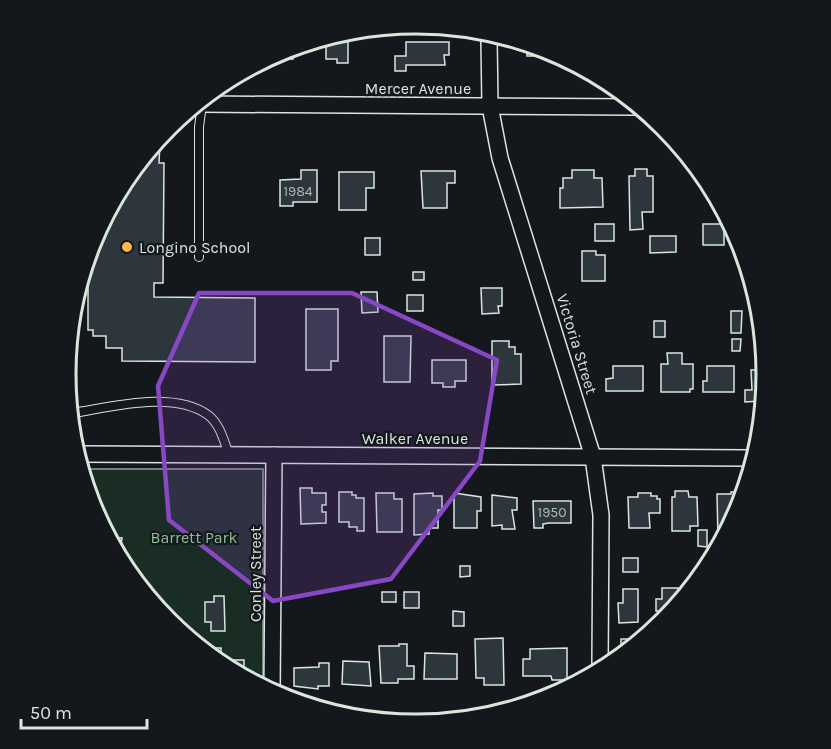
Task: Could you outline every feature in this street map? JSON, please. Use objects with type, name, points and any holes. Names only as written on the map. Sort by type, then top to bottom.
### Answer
[{"type":"street","name":"Victoria Street","points":[[489,43],[490,106],[500,158],[593,457],[600,515],[600,660]]},
{"type":"street","name":"Mercer Avenue","points":[[210,104],[624,107]]},
{"type":"street","name":"Walker Avenue","points":[[85,454],[745,458]]},
{"type":"street","name":"Conley Street","points":[[272,683],[274,455]]},
{"type":"lane","points":[[199,257],[200,112]]},
{"type":"lane","points":[[77,412],[146,402],[184,403],[209,415],[222,432],[229,455]]},
{"type":"highlighted area","points":[[199,293],[352,293],[497,360],[480,461],[391,579],[273,601],[169,520],[158,386]]},
{"type":"green space","name":"Barrett Park","points":[[89,469],[263,469],[263,678],[245,669],[209,644],[191,630],[160,599],[121,544],[101,505]]},
{"type":"building","points":[[348,41],[348,63],[337,63],[337,59],[326,59],[326,47]]},
{"type":"building","points":[[406,42],[449,42],[449,55],[444,55],[445,65],[406,65],[406,71],[395,71],[395,56],[406,56]]},
{"type":"building","name":"Longino School","points":[[160,150],[159,163],[164,163],[163,283],[154,283],[154,297],[255,298],[255,362],[122,361],[122,348],[106,348],[106,336],[93,336],[93,330],[88,330],[88,284],[101,244],[121,204]]},
{"type":"building","points":[[635,169],[647,169],[647,176],[653,176],[653,212],[642,212],[643,229],[630,230],[629,176],[635,176]]},
{"type":"building","points":[[301,170],[317,170],[317,202],[293,202],[293,206],[280,206],[280,180],[301,179]]},
{"type":"building","points":[[572,170],[594,170],[594,178],[602,178],[603,207],[560,208],[560,188],[563,188],[563,178],[572,178]]},
{"type":"building","points":[[421,171],[455,171],[455,183],[447,183],[447,208],[423,208]]},
{"type":"building","points":[[339,172],[374,172],[374,188],[366,188],[366,210],[339,210]]},
{"type":"building","points":[[595,224],[614,224],[614,241],[595,241]]},
{"type":"building","points":[[703,224],[720,224],[724,232],[724,245],[703,245]]},
{"type":"building","points":[[650,236],[676,236],[676,252],[650,253]]},
{"type":"building","points":[[365,238],[380,238],[380,255],[365,255]]},
{"type":"building","points":[[582,251],[596,251],[596,255],[605,255],[605,281],[582,281]]},
{"type":"building","points":[[413,272],[424,272],[424,280],[413,280]]},
{"type":"building","points":[[481,288],[502,288],[502,306],[498,306],[499,313],[482,314]]},
{"type":"building","points":[[361,292],[377,292],[378,312],[362,313]]},
{"type":"building","points":[[407,295],[423,295],[423,311],[407,311]]},
{"type":"building","points":[[306,309],[338,309],[338,361],[331,361],[331,370],[306,370]]},
{"type":"building","points":[[731,311],[742,311],[741,333],[731,333]]},
{"type":"building","points":[[654,321],[665,321],[665,337],[654,337]]},
{"type":"building","points":[[384,336],[411,336],[410,382],[384,382]]},
{"type":"building","points":[[732,339],[741,339],[740,351],[732,351]]},
{"type":"building","points":[[492,341],[509,341],[509,347],[515,347],[515,354],[521,354],[521,384],[492,385]]},
{"type":"building","points":[[667,353],[682,353],[682,364],[693,364],[693,389],[690,389],[690,392],[661,392],[661,364],[668,364]]},
{"type":"building","points":[[432,360],[466,360],[466,381],[455,381],[455,387],[443,387],[443,383],[432,383]]},
{"type":"building","points":[[613,366],[643,366],[643,391],[606,391],[606,379],[613,378]]},
{"type":"building","points":[[707,366],[734,366],[734,392],[703,392],[703,381],[707,381]]},
{"type":"building","points":[[751,370],[756,370],[755,401],[745,402],[745,390],[752,390]]},
{"type":"building","points":[[300,488],[312,488],[312,493],[326,493],[326,505],[322,505],[322,512],[326,512],[326,523],[301,524]]},
{"type":"building","points":[[675,491],[688,491],[689,497],[697,497],[698,526],[690,526],[690,531],[672,531],[672,497],[675,497]]},
{"type":"building","points":[[339,492],[352,492],[356,498],[364,498],[364,531],[357,531],[357,527],[349,527],[349,522],[339,522]]},
{"type":"building","points":[[734,492],[718,529],[717,494]]},
{"type":"building","points":[[376,493],[394,493],[394,499],[402,499],[402,532],[377,532]]},
{"type":"building","points":[[433,493],[433,496],[442,496],[442,510],[438,510],[438,528],[429,528],[429,534],[414,535],[414,494]]},
{"type":"building","points":[[454,493],[481,497],[481,511],[477,511],[477,528],[454,528]]},
{"type":"building","points":[[638,493],[651,493],[651,496],[657,496],[657,499],[660,499],[660,513],[649,513],[650,528],[629,528],[628,497],[638,497]]},
{"type":"building","points":[[492,495],[517,498],[517,510],[512,510],[515,529],[502,529],[502,525],[492,526]]},
{"type":"building","points":[[533,501],[571,501],[571,523],[549,523],[543,524],[543,528],[534,528]]},
{"type":"building","points":[[698,530],[707,530],[707,547],[698,546]]},
{"type":"building","points":[[623,558],[638,558],[638,572],[623,572]]},
{"type":"building","points":[[460,566],[470,566],[470,576],[460,577]]},
{"type":"building","points":[[662,588],[678,588],[660,611],[656,611],[656,599],[662,599]]},
{"type":"building","points":[[623,589],[638,589],[638,622],[619,623],[618,603],[623,603]]},
{"type":"building","points":[[382,592],[396,592],[396,602],[382,602]]},
{"type":"building","points":[[404,592],[419,592],[419,608],[404,608]]},
{"type":"building","points":[[214,596],[224,596],[225,631],[211,631],[211,622],[205,622],[205,602],[214,602]]},
{"type":"building","points":[[453,611],[464,612],[464,626],[453,626]]},
{"type":"building","points":[[503,638],[504,685],[484,685],[484,678],[476,678],[475,639]]},
{"type":"building","points":[[399,644],[407,644],[407,666],[414,666],[414,679],[398,679],[398,683],[381,683],[379,646],[399,646]]},
{"type":"building","points":[[567,648],[567,678],[552,680],[551,676],[523,676],[523,659],[530,659],[530,649]]},
{"type":"building","points":[[425,653],[457,654],[457,679],[424,679]]},
{"type":"building","points":[[232,660],[244,660],[244,668]]},
{"type":"building","points":[[343,661],[369,662],[371,686],[342,684]]},
{"type":"building","points":[[319,663],[329,663],[329,686],[318,686],[318,689],[294,686],[294,668],[319,667]]},
{"type":"place","name":"Longino School","points":[[127,247]]}]
